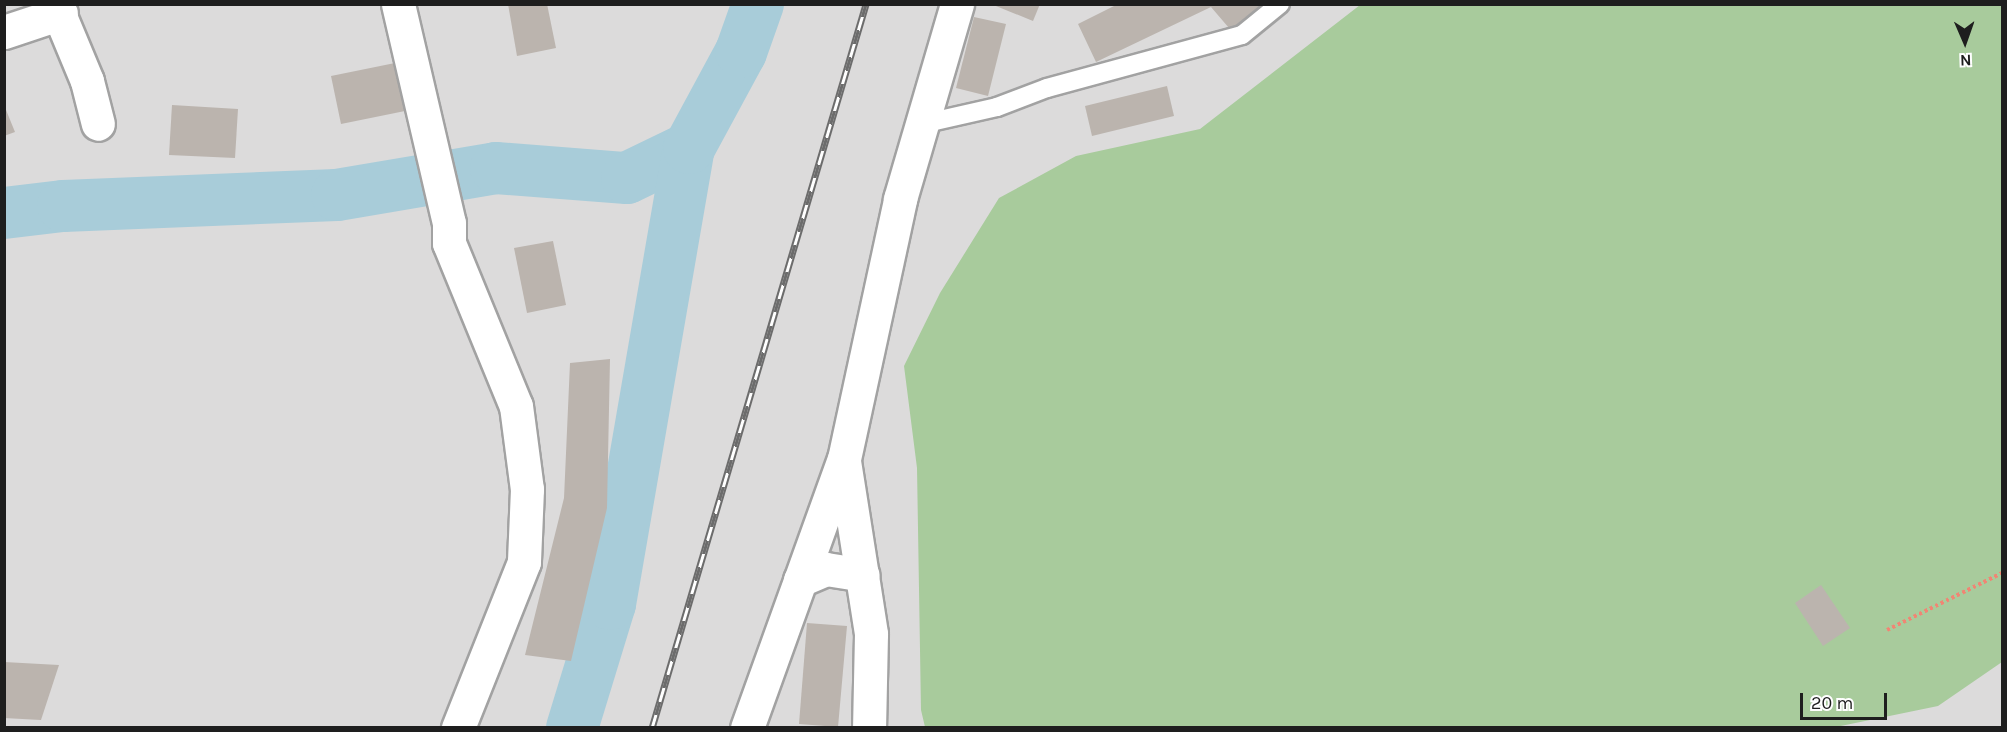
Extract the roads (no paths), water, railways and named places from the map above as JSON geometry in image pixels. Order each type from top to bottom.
[{"type":"street","points":[[398,4],[449,223],[449,243],[516,406],[527,489],[524,562],[459,728]]},
{"type":"street","points":[[747,728],[844,459],[900,199],[957,4]]},
{"type":"street","points":[[4,32],[58,9],[87,81],[98,124]]},
{"type":"street","points":[[844,459],[871,634],[869,728]]},
{"type":"street","points":[[800,580],[826,569],[863,575]]},
{"type":"lane","points":[[922,124],[998,106],[1047,88],[1242,35],[1280,4]]},
{"type":"waterway","points":[[572,728],[610,604],[689,148],[741,52],[758,4]]},
{"type":"waterway","points":[[4,213],[63,206],[337,195],[496,168],[627,178],[689,148]]},
{"type":"railway","points":[[652,728],[866,4]]}]
